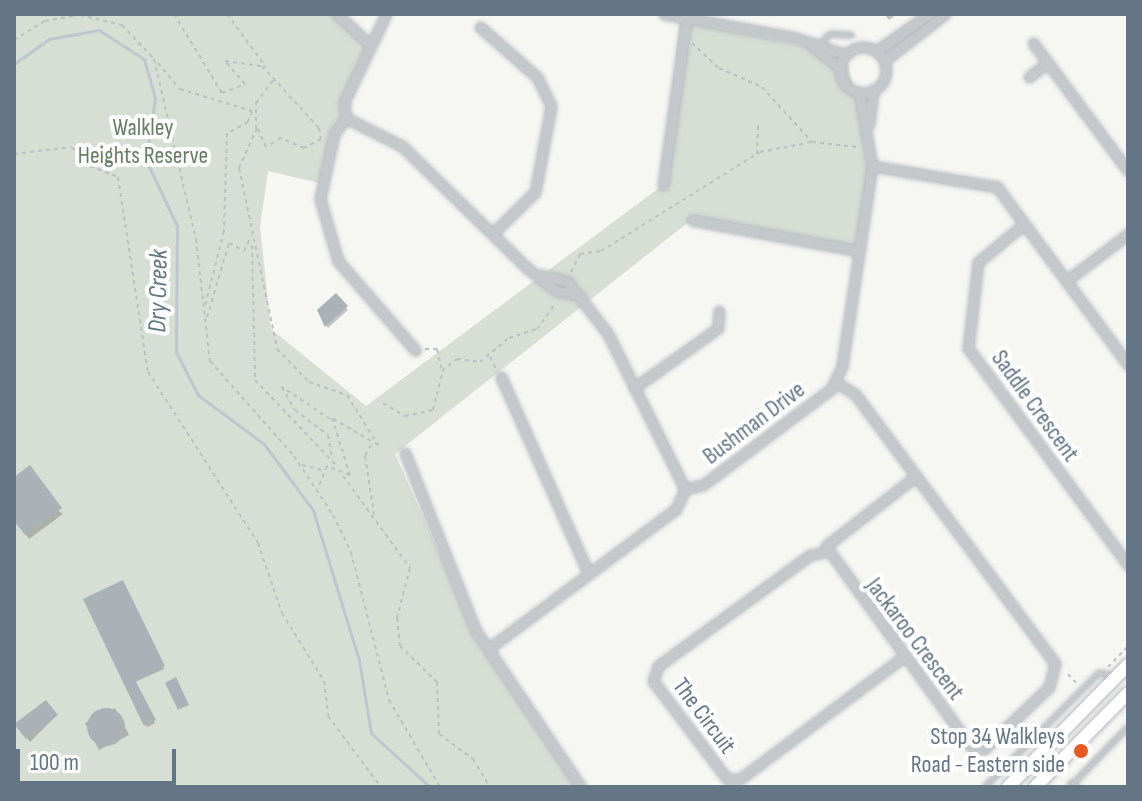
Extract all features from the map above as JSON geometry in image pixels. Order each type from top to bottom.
[{"type":"main road","points":[[1008,787],[1128,665]]},
{"type":"main road","points":[[1035,787],[1128,693]]},
{"type":"street","points":[[337,14],[367,42]]},
{"type":"street","points":[[386,14],[367,42],[344,102],[346,118],[334,134],[320,199],[325,230],[338,261],[415,350]]},
{"type":"street","points":[[664,14],[686,21],[803,40],[846,55],[876,51],[929,14]]},
{"type":"street","points":[[884,61],[945,14]]},
{"type":"street","points":[[663,185],[686,21]]},
{"type":"street","points":[[480,27],[537,77],[551,106],[535,192],[492,234]]},
{"type":"street","points":[[803,40],[840,68],[844,83],[859,92],[873,90],[884,80],[884,61],[876,51]]},
{"type":"street","points":[[1033,43],[1128,171]]},
{"type":"street","points":[[840,68],[846,55]]},
{"type":"street","points":[[1029,77],[1047,63]]},
{"type":"street","name":"Bushman Drive","points":[[869,124],[873,90]]},
{"type":"street","name":"Bushman Drive","points":[[488,649],[676,509],[685,489],[703,485],[835,382],[872,166],[869,124],[859,92]]},
{"type":"street","points":[[346,118],[402,146],[535,274],[561,293],[579,295]]},
{"type":"street","points":[[872,166],[997,187],[1128,365]]},
{"type":"street","points":[[692,220],[859,251]]},
{"type":"street","name":"Saddle Crescent","points":[[1024,224],[978,262],[968,348],[1128,565]]},
{"type":"street","points":[[1066,281],[1128,234]]},
{"type":"street","points":[[535,274],[567,281],[608,334],[685,489]]},
{"type":"street","points":[[634,388],[718,328],[719,311]]},
{"type":"street","points":[[501,377],[588,572]]},
{"type":"street","points":[[835,382],[855,394],[1055,663],[1049,687],[984,749]]},
{"type":"street","points":[[405,453],[488,649],[581,787]]},
{"type":"street","points":[[828,551],[836,534],[916,476]]},
{"type":"street","name":"Jackaroo Crescent","points":[[828,551],[972,748],[984,749]]},
{"type":"street","name":"The Circuit","points":[[828,551],[810,555],[658,666],[653,681],[727,779],[740,779],[903,657]]},
{"type":"lane","points":[[820,44],[830,34],[852,35]]},
{"type":"lane","points":[[985,787],[1081,689],[1104,671],[1117,677]]},
{"type":"lane","points":[[1072,786],[1128,727]]},
{"type":"path","points":[[174,14],[222,93],[245,84],[227,68],[228,59],[269,70]]},
{"type":"path","points":[[227,14],[269,70],[313,116],[321,139],[298,148],[281,138],[266,147],[261,129],[255,130]]},
{"type":"path","points":[[14,40],[45,21],[80,15],[122,25],[180,89],[252,111],[248,122],[227,133],[224,231],[205,307]]},
{"type":"path","points":[[683,41],[762,87],[812,142]]},
{"type":"path","points":[[154,59],[205,307],[210,361],[221,380],[298,462],[351,552],[394,710],[440,787]]},
{"type":"path","points":[[273,74],[256,103],[255,130],[239,168],[250,195],[255,380],[314,449],[332,457]]},
{"type":"path","points":[[757,154],[758,125]]},
{"type":"path","points":[[567,281],[580,254],[601,251],[757,154],[812,142],[872,144]]},
{"type":"path","points":[[14,154],[72,147],[90,166],[118,177],[148,372],[258,543],[282,613],[324,681],[328,716],[381,787]]},
{"type":"path","points":[[206,318],[216,305],[229,243],[244,251],[251,235]]},
{"type":"path","points":[[252,244],[282,359],[309,382],[347,395],[378,445],[282,387],[295,410],[328,435],[336,467],[410,568],[397,618],[402,652],[425,664],[437,682],[441,739],[473,759],[490,787]]},
{"type":"path","points":[[442,371],[457,359],[490,356],[509,338],[537,329],[561,293]]},
{"type":"path","points":[[383,403],[405,416],[433,410],[442,371],[437,349],[415,350]]},
{"type":"path","points":[[490,356],[501,377]]},
{"type":"path","points":[[331,419],[350,475],[343,475]]},
{"type":"path","points":[[369,440],[374,516]]},
{"type":"path","points":[[298,462],[323,470],[336,467]]},
{"type":"path","points":[[317,490],[323,470]]},
{"type":"path","points":[[1104,671],[1128,646]]},
{"type":"path","points":[[1068,674],[1081,689]]},
{"type":"path","points":[[984,749],[973,766],[985,787]]},
{"type":"green space","name":"Walkley Heights Reserve","points":[[14,14],[337,14],[367,42],[323,184],[268,171],[260,227],[271,329],[366,406],[663,185],[680,21],[846,55],[872,166],[859,251],[691,220],[395,454],[475,635],[579,787],[14,787]]},
{"type":"building","points":[[336,293],[348,306],[325,327],[317,310]]},
{"type":"building","points":[[30,465],[62,508],[25,535],[14,521],[14,477]]},
{"type":"building","points":[[123,580],[165,666],[135,680],[156,720],[144,726],[83,599]]},
{"type":"building","points":[[176,677],[189,705],[178,710],[165,683]]},
{"type":"building","points":[[46,700],[58,715],[26,739],[14,724]]},
{"type":"building","points":[[106,708],[119,714],[125,727],[119,740],[106,746],[93,740],[87,727],[93,714]]},
{"type":"waterway","name":"Dry Creek","points":[[14,64],[49,39],[99,30],[144,59],[155,98],[146,160],[177,226],[176,352],[198,395],[264,444],[313,510],[359,660],[371,733],[430,787]]},
{"type":"place","name":"Stop 34 Walkleys Road - Eastern side","points":[[1081,751]]}]
